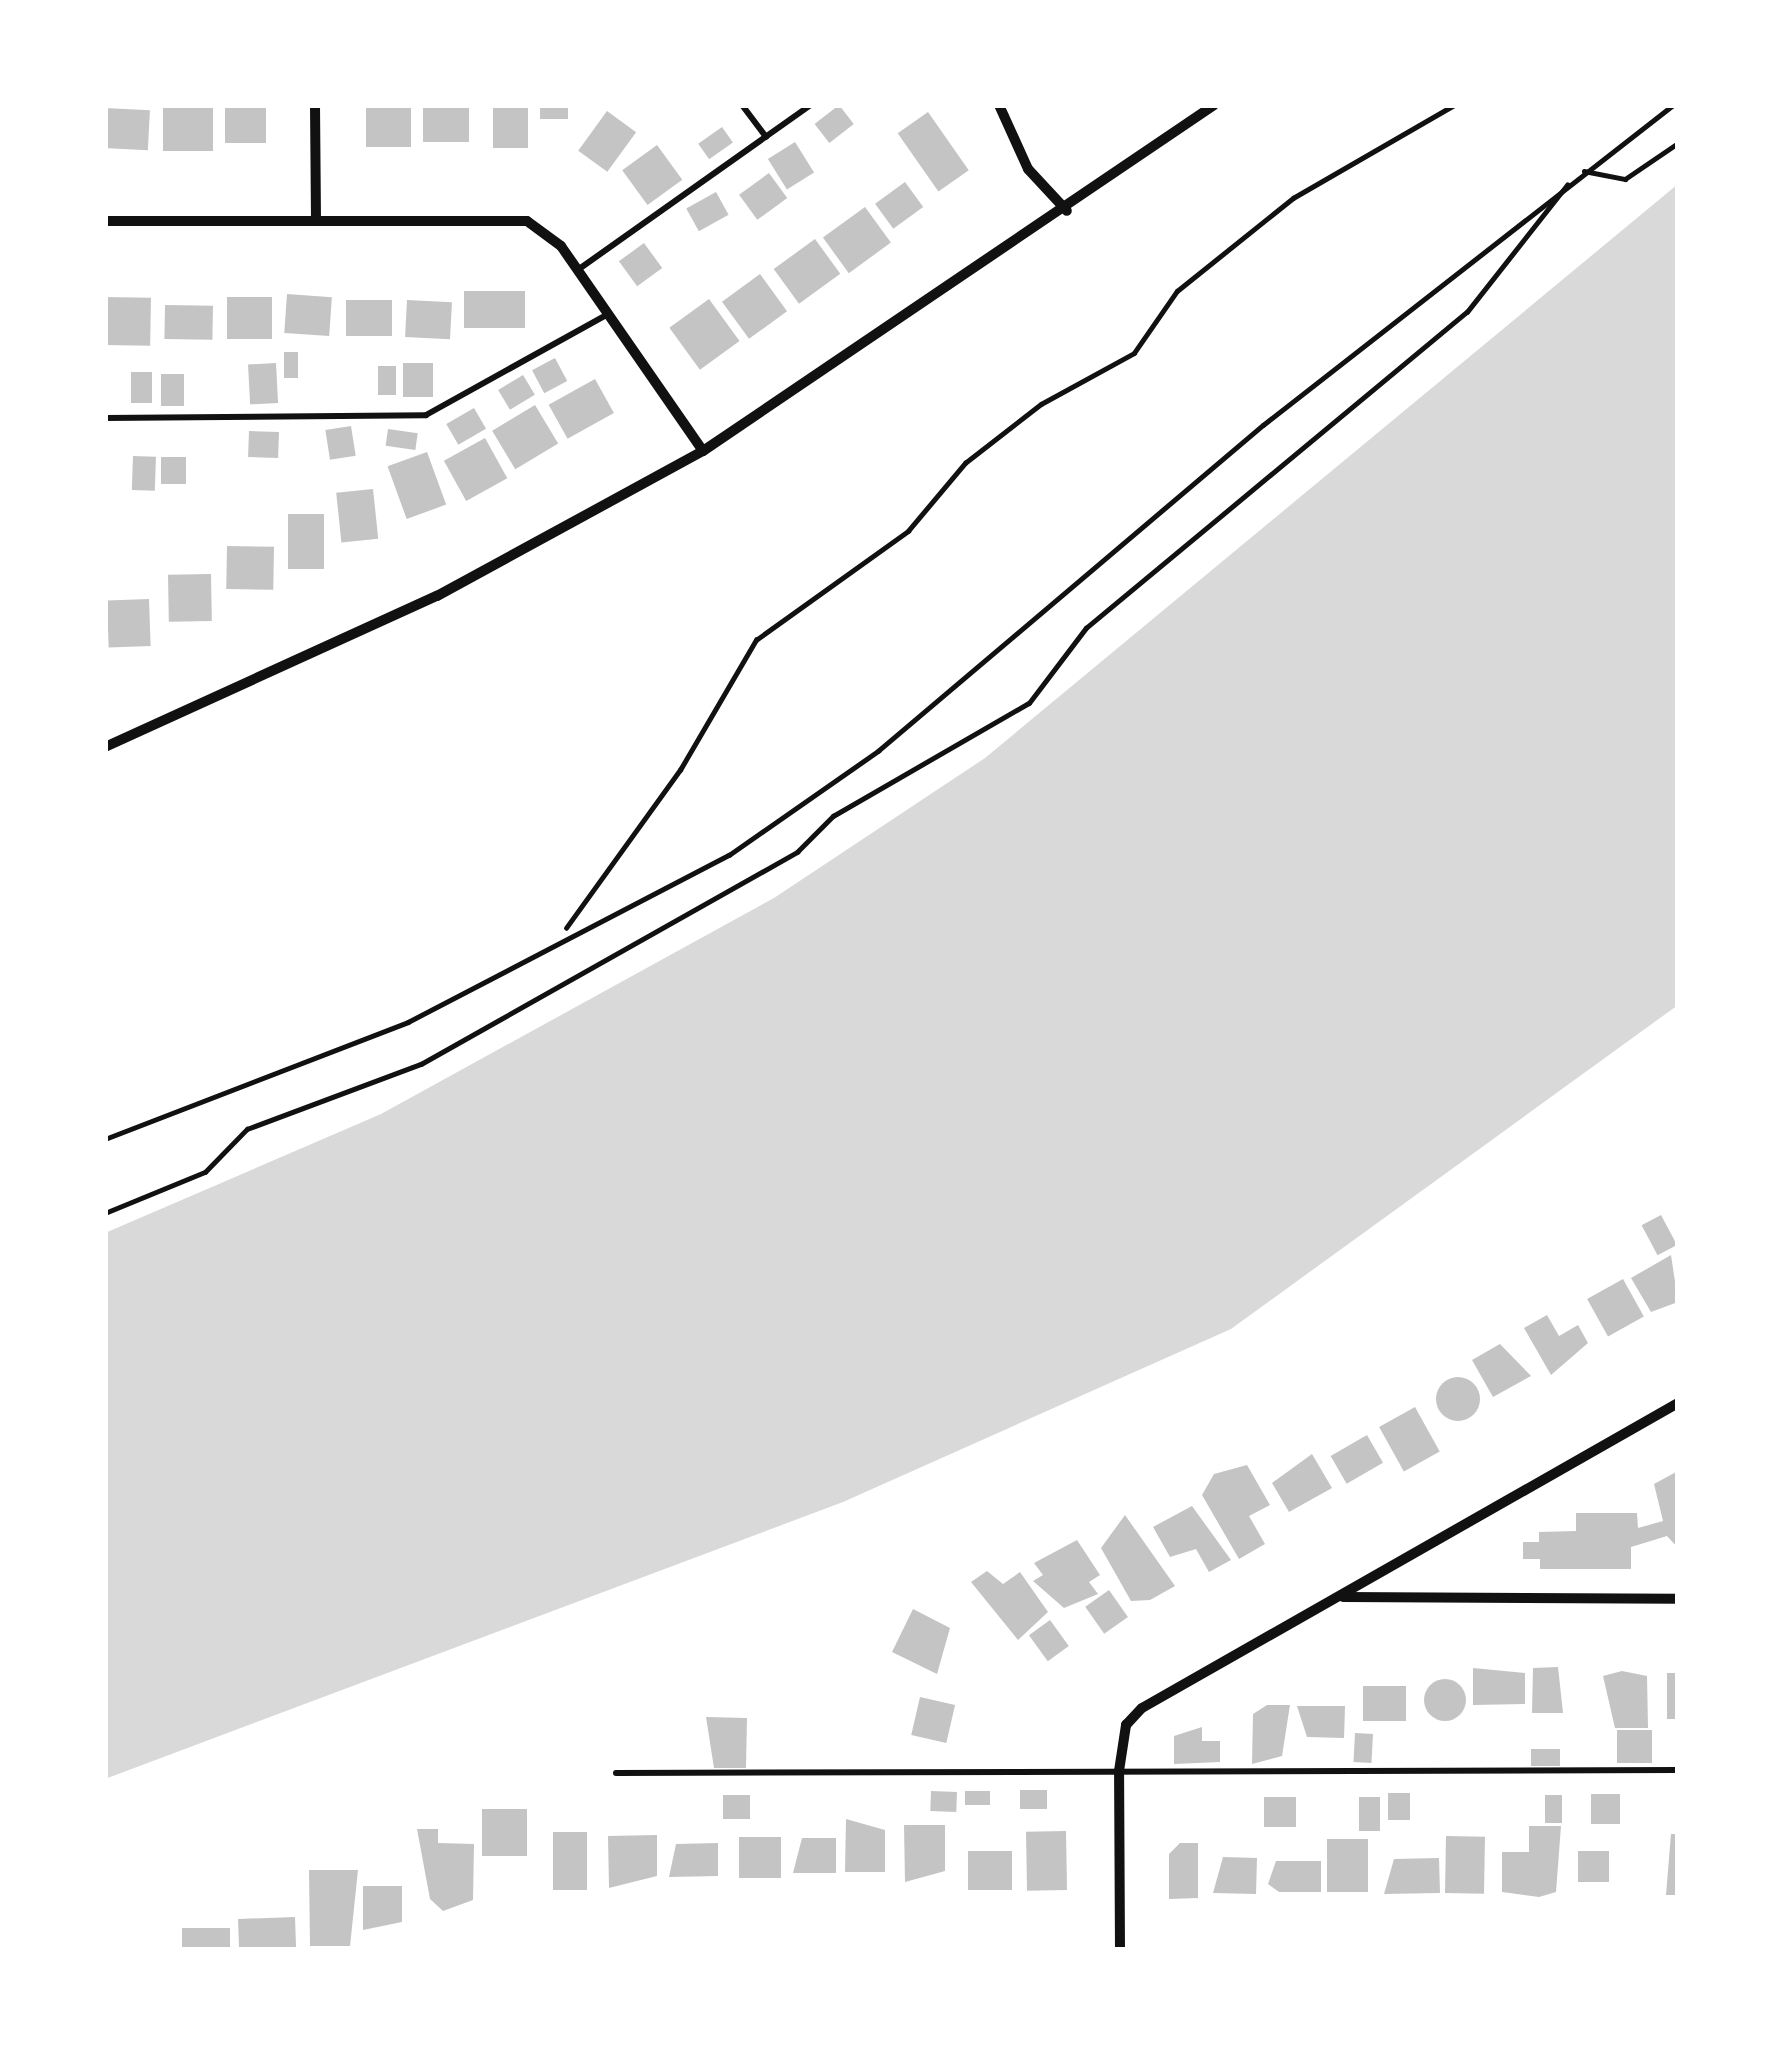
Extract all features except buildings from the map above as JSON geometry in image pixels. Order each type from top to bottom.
[{"type":"street","points":[[315,105],[316,218]]},
{"type":"street","points":[[999,105],[1028,170],[1066,211]]},
{"type":"street","points":[[105,747],[437,596],[703,451],[1066,211],[1214,105]]},
{"type":"street","points":[[105,221],[527,221],[577,270],[703,451]]},
{"type":"street","points":[[1120,1950],[1119,1771],[1126,1725],[1142,1708],[1678,1403]]},
{"type":"street","points":[[1340,1597],[1678,1599]]},
{"type":"lane","points":[[742,105],[766,137]]},
{"type":"lane","points":[[577,270],[811,105]]},
{"type":"lane","points":[[105,418],[427,415],[608,314]]},
{"type":"lane","points":[[616,1773],[1678,1770]]},
{"type":"path","points":[[565,932],[756,640],[908,531],[965,463],[1041,404],[1134,353],[1178,290],[1293,198],[1454,105]]},
{"type":"path","points":[[105,1139],[408,1022],[565,932],[729,855],[878,751],[1572,179],[1673,105]]},
{"type":"path","points":[[1584,172],[1625,179],[1678,142]]},
{"type":"path","points":[[105,1213],[206,1172],[248,1129],[421,1064],[797,852],[833,816],[1029,703],[1086,628],[1467,312],[1572,179]]},
{"type":"shaded area","points":[[1678,184],[1678,1005],[1231,1329],[843,1502],[105,1779],[105,1233],[381,1114],[774,898],[985,758]]}]
